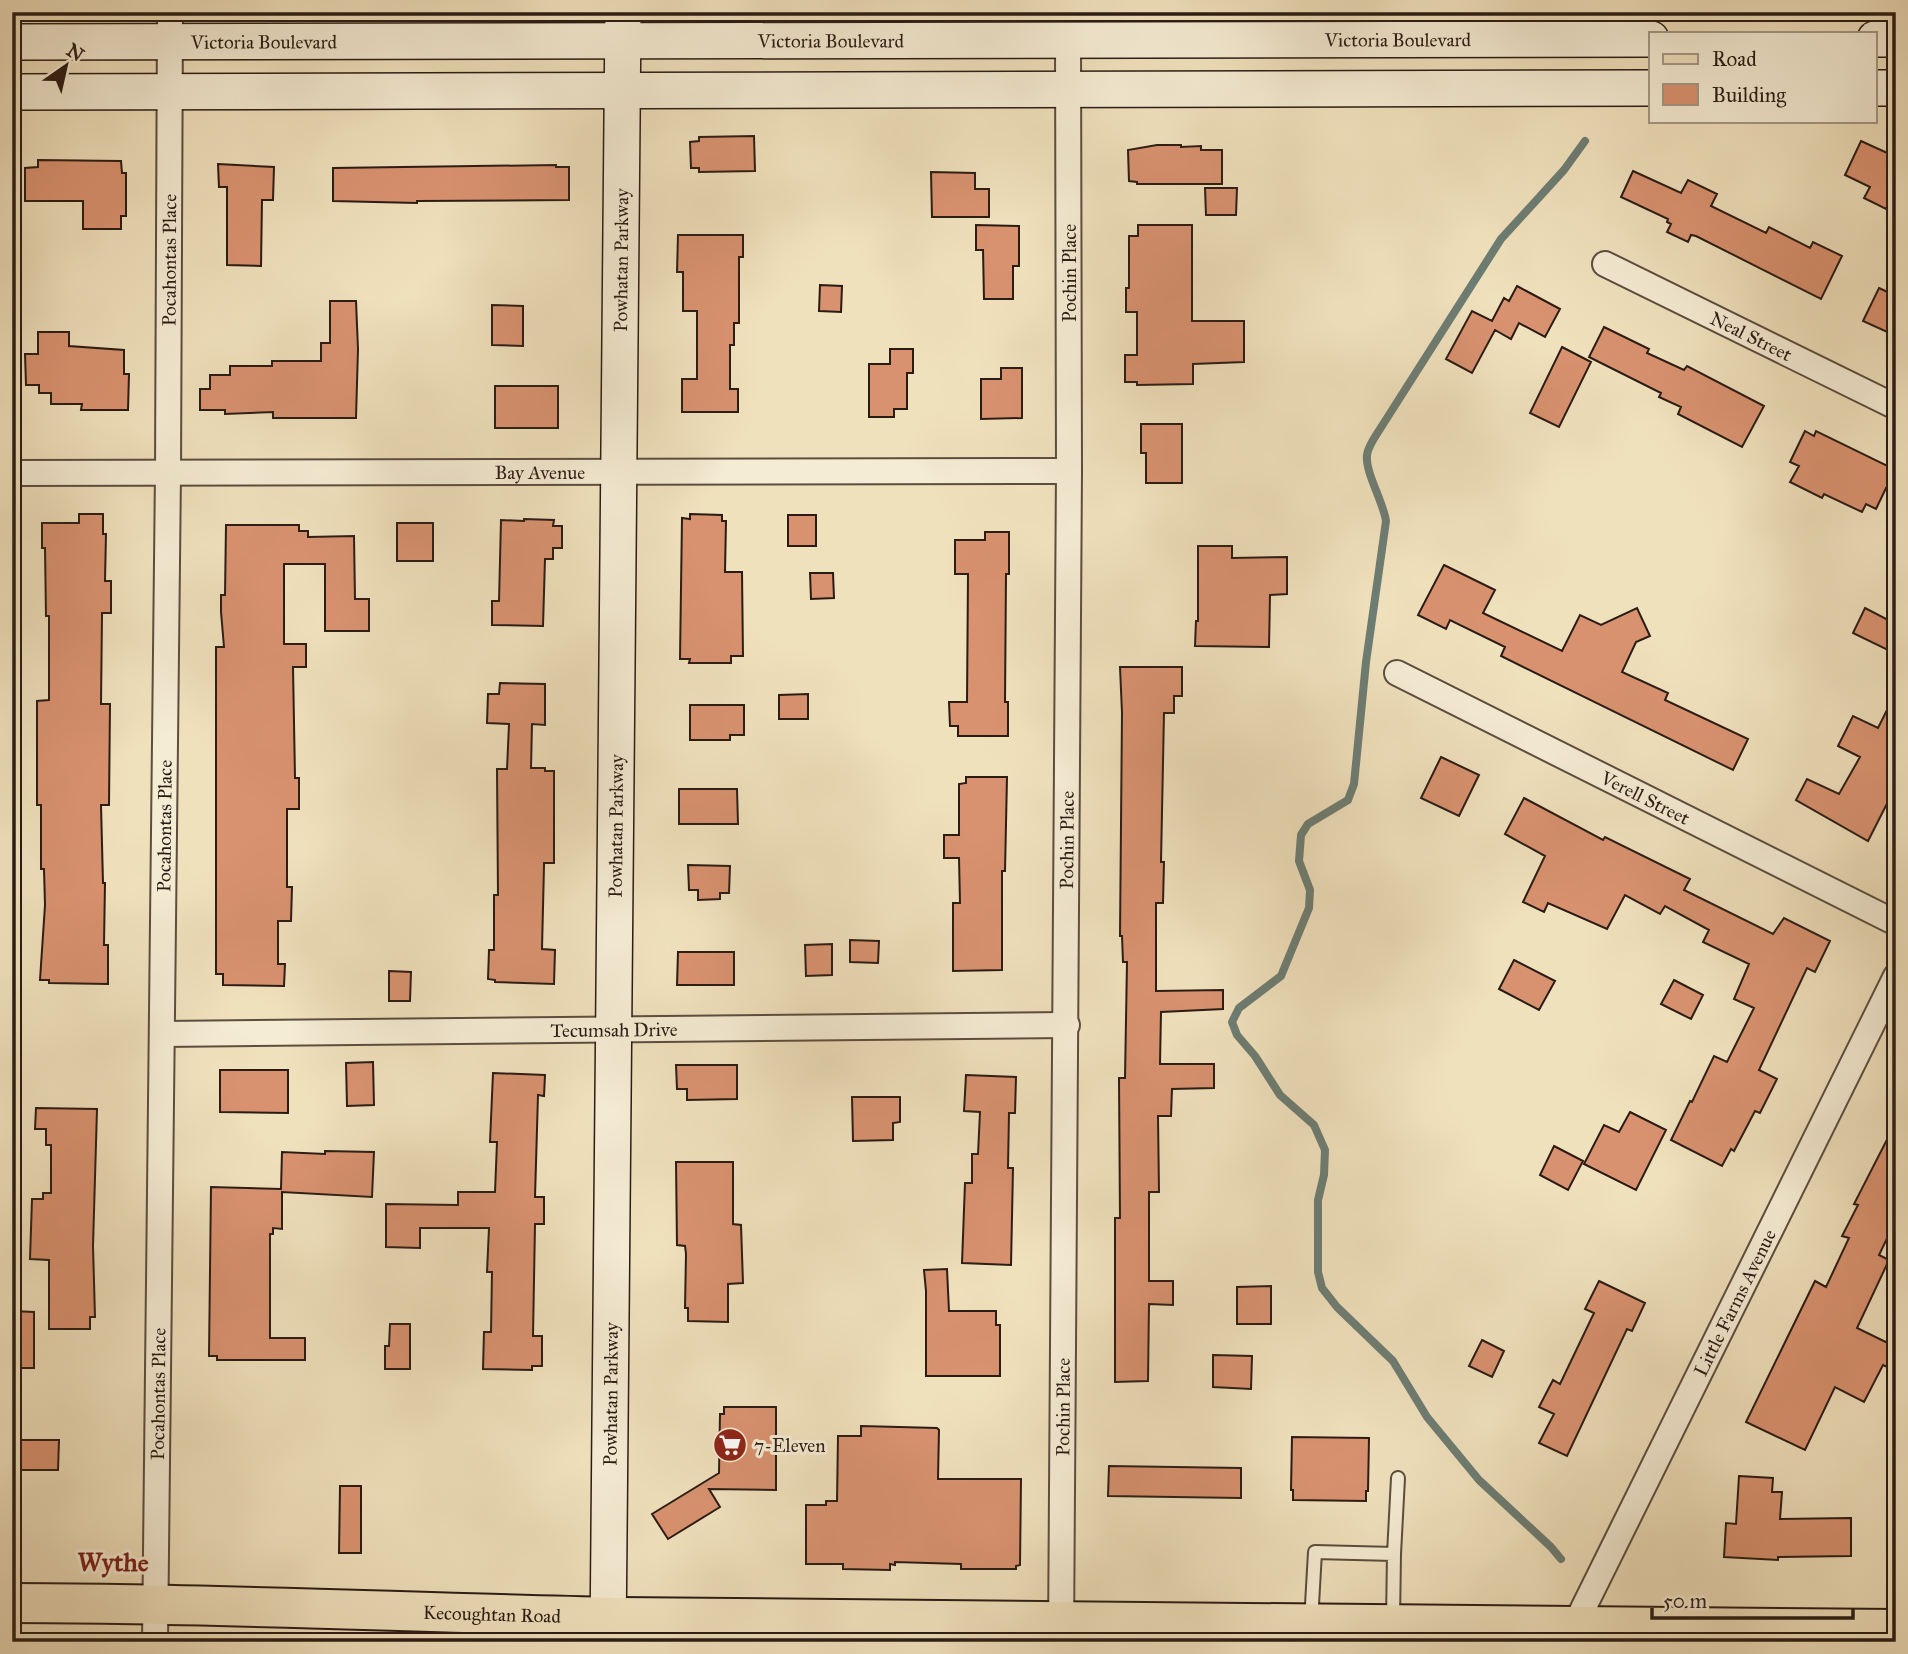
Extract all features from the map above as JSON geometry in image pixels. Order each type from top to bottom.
[{"type":"main road","name":"Victoria Boulevard","points":[[12,42],[170,27],[623,26],[1068,39],[1649,39]]},
{"type":"main road","name":"Powhatan Parkway","points":[[608,1629],[623,26]]},
{"type":"main road","points":[[1876,39],[1896,39]]},
{"type":"main road","points":[[12,92],[1649,88]]},
{"type":"main road","points":[[1876,88],[1896,88]]},
{"type":"main road","name":"Kecoughtan Road","points":[[12,1603],[156,1603],[608,1629],[1061,1633],[1311,1626],[1392,1627],[1458,1634],[1574,1627],[1896,1629]]},
{"type":"street","name":"Pocahontas Place","points":[[155,1642],[168,472],[170,27]]},
{"type":"street","name":"Pochin Place","points":[[1061,1633],[1067,1025],[1068,39]]},
{"type":"street","name":"Neal Street","points":[[1605,264],[1896,407]]},
{"type":"street","name":"Bay Avenue","points":[[12,473],[1069,471]]},
{"type":"street","name":"Verell Street","points":[[1396,673],[1896,923]]},
{"type":"street","name":"Little Farms Avenue","points":[[1574,1627],[1896,976]]},
{"type":"street","name":"Tecumsah Drive","points":[[162,1034],[1067,1025]]},
{"type":"lane","points":[[1392,1627],[1398,1478]]},
{"type":"lane","points":[[1311,1626],[1315,1552],[1394,1554]]},
{"type":"building","points":[[754,136],[755,171],[699,172],[699,168],[691,168],[690,142],[699,141],[699,137]]},
{"type":"building","points":[[1861,141],[1896,157],[1896,188],[1886,209],[1864,198],[1870,187],[1845,175]]},
{"type":"building","points":[[1157,145],[1201,146],[1201,150],[1222,150],[1222,184],[1137,184],[1129,181],[1128,150]]},
{"type":"building","points":[[38,160],[121,161],[122,173],[126,173],[126,216],[121,216],[121,229],[83,229],[83,201],[25,201],[25,168],[38,167]]},
{"type":"building","points":[[218,164],[274,167],[273,200],[262,200],[261,266],[227,265],[227,187],[219,187]]},
{"type":"building","points":[[569,167],[569,200],[417,203],[333,201],[333,168]]},
{"type":"building","points":[[1633,171],[1681,193],[1688,180],[1717,194],[1711,206],[1766,233],[1769,227],[1810,248],[1813,242],[1842,256],[1821,299],[1696,236],[1691,235],[1688,242],[1667,232],[1671,224],[1667,222],[1668,219],[1621,197]]},
{"type":"building","points":[[931,172],[975,173],[975,189],[989,189],[989,217],[932,217]]},
{"type":"building","points":[[1205,188],[1237,188],[1236,215],[1206,215]]},
{"type":"building","points":[[976,225],[1019,226],[1019,266],[1013,266],[1013,299],[984,299],[983,250],[976,250]]},
{"type":"building","points":[[1138,225],[1192,225],[1192,321],[1244,321],[1244,362],[1193,364],[1193,384],[1137,385],[1137,382],[1125,382],[1125,355],[1137,355],[1137,312],[1126,312],[1126,288],[1129,288],[1129,236],[1138,236]]},
{"type":"building","points":[[678,235],[743,235],[743,257],[739,257],[739,323],[734,323],[734,345],[730,345],[730,389],[738,389],[738,412],[682,412],[682,379],[697,379],[697,311],[683,311],[683,272],[677,272]]},
{"type":"building","points":[[820,285],[842,286],[841,312],[819,311]]},
{"type":"building","points":[[1517,286],[1560,309],[1545,337],[1519,323],[1511,339],[1495,330],[1472,373],[1446,359],[1472,311],[1492,321],[1504,298],[1509,301]]},
{"type":"building","points":[[1879,288],[1896,296],[1896,336],[1863,321]]},
{"type":"building","points":[[330,301],[356,301],[356,418],[273,418],[273,412],[225,414],[225,410],[200,410],[200,389],[210,389],[210,375],[230,375],[230,366],[272,366],[272,361],[321,361],[321,343],[330,343]]},
{"type":"building","points":[[492,305],[523,306],[523,346],[492,345]]},
{"type":"building","points":[[1604,327],[1649,349],[1647,353],[1684,370],[1687,366],[1764,406],[1742,447],[1678,414],[1681,407],[1659,397],[1661,393],[1589,357]]},
{"type":"building","points":[[38,332],[69,332],[69,346],[124,350],[124,374],[129,374],[128,410],[81,410],[82,404],[51,404],[51,393],[39,393],[39,385],[26,385],[25,354],[38,354]]},
{"type":"building","points":[[1562,347],[1591,362],[1559,427],[1530,413]]},
{"type":"building","points":[[890,349],[913,349],[913,373],[907,373],[907,409],[894,409],[894,417],[869,417],[869,364],[890,364]]},
{"type":"building","points":[[1001,368],[1022,368],[1022,418],[981,419],[981,379],[1001,379]]},
{"type":"building","points":[[495,386],[558,386],[558,428],[495,428]]},
{"type":"building","points":[[1141,424],[1182,424],[1182,483],[1146,483],[1146,453],[1141,453]]},
{"type":"building","points":[[1805,431],[1814,436],[1816,431],[1896,470],[1896,492],[1886,488],[1876,509],[1866,504],[1862,512],[1824,494],[1822,498],[1790,482],[1799,466],[1790,462]]},
{"type":"building","points":[[79,514],[103,514],[103,534],[106,534],[105,581],[111,581],[111,613],[102,613],[101,704],[110,704],[109,805],[101,805],[105,883],[104,945],[108,945],[108,984],[49,983],[49,980],[40,980],[45,905],[44,869],[41,869],[41,805],[37,805],[37,701],[49,700],[49,616],[46,616],[42,523],[79,523]]},
{"type":"building","points":[[690,514],[722,515],[722,521],[726,521],[725,572],[742,572],[743,656],[731,656],[731,663],[689,663],[690,659],[680,659],[682,518],[690,519]]},
{"type":"building","points":[[788,515],[816,515],[816,546],[788,546]]},
{"type":"building","points":[[501,520],[554,520],[553,526],[562,526],[562,548],[553,548],[553,559],[545,559],[543,626],[492,625],[492,601],[499,601]]},
{"type":"building","points":[[397,523],[433,523],[433,561],[397,561]]},
{"type":"building","points":[[226,525],[299,525],[299,531],[308,531],[308,537],[354,536],[355,599],[369,599],[369,631],[325,631],[325,564],[284,564],[284,644],[306,644],[306,667],[293,667],[295,778],[299,778],[299,809],[287,809],[287,887],[292,887],[291,921],[278,921],[278,964],[285,964],[284,986],[223,985],[223,974],[216,974],[216,647],[224,647],[221,595],[225,595]]},
{"type":"building","points":[[985,532],[1009,532],[1005,702],[1008,702],[1008,736],[958,736],[958,726],[950,726],[949,702],[967,702],[968,574],[955,574],[955,540],[985,540]]},
{"type":"building","points":[[1198,546],[1232,546],[1232,558],[1287,557],[1287,594],[1270,595],[1269,647],[1195,646],[1198,621]]},
{"type":"building","points":[[1444,565],[1495,590],[1483,613],[1562,651],[1580,615],[1601,625],[1637,608],[1650,636],[1636,642],[1622,672],[1668,693],[1665,700],[1748,739],[1733,770],[1501,656],[1505,647],[1450,620],[1446,629],[1418,615]]},
{"type":"building","points":[[810,573],[833,573],[834,598],[811,599]]},
{"type":"building","points":[[1865,608],[1896,624],[1896,654],[1853,633]]},
{"type":"building","points":[[1120,667],[1182,667],[1182,696],[1174,696],[1174,713],[1164,713],[1161,862],[1164,862],[1163,903],[1156,903],[1156,991],[1223,990],[1223,1009],[1161,1012],[1160,1064],[1214,1064],[1214,1088],[1172,1089],[1171,1116],[1158,1116],[1159,1192],[1149,1192],[1149,1281],[1173,1281],[1173,1305],[1149,1304],[1148,1381],[1115,1382],[1115,1218],[1120,1218],[1119,1078],[1125,1078],[1127,962],[1123,962],[1120,936]]},
{"type":"building","points":[[500,683],[545,684],[545,725],[532,724],[531,768],[554,771],[554,863],[544,863],[542,949],[555,950],[554,984],[495,982],[488,979],[489,950],[494,950],[494,895],[498,895],[497,769],[507,769],[509,724],[487,723],[488,694],[499,694]]},
{"type":"building","points":[[1896,692],[1896,786],[1868,841],[1796,800],[1807,779],[1839,794],[1860,757],[1838,746],[1853,716],[1878,728]]},
{"type":"building","points":[[808,694],[808,719],[779,719],[779,695]]},
{"type":"building","points":[[690,705],[744,705],[744,735],[730,735],[730,740],[690,740]]},
{"type":"building","points":[[1441,757],[1479,775],[1459,816],[1421,798]]},
{"type":"building","points":[[966,777],[1007,777],[1005,871],[1002,871],[1002,970],[953,971],[953,903],[960,903],[959,858],[944,858],[944,835],[959,835],[959,784],[966,783]]},
{"type":"building","points":[[679,789],[737,789],[738,824],[679,824]]},
{"type":"building","points":[[1524,798],[1603,840],[1605,837],[1690,879],[1684,890],[1773,934],[1784,918],[1830,941],[1815,972],[1807,968],[1759,1070],[1777,1079],[1760,1113],[1755,1111],[1734,1151],[1731,1149],[1722,1166],[1671,1140],[1714,1056],[1727,1062],[1754,1008],[1734,999],[1749,964],[1703,942],[1709,930],[1665,906],[1660,914],[1625,895],[1607,929],[1548,903],[1544,912],[1523,902],[1545,856],[1505,834]]},
{"type":"building","points":[[688,865],[730,866],[729,893],[720,893],[720,899],[698,900],[698,890],[689,890]]},
{"type":"building","points":[[850,940],[879,941],[878,963],[850,962]]},
{"type":"building","points":[[832,944],[832,975],[806,976],[805,945]]},
{"type":"building","points":[[678,952],[734,952],[734,985],[677,985]]},
{"type":"building","points":[[1514,960],[1555,981],[1539,1010],[1499,989]]},
{"type":"building","points":[[389,971],[411,972],[410,1001],[389,1001]]},
{"type":"building","points":[[1674,980],[1703,995],[1691,1019],[1661,1004]]},
{"type":"building","points":[[373,1062],[374,1105],[347,1106],[346,1063]]},
{"type":"building","points":[[676,1065],[737,1065],[737,1099],[687,1100],[687,1089],[677,1089]]},
{"type":"building","points":[[220,1070],[288,1070],[288,1113],[220,1112]]},
{"type":"building","points":[[493,1073],[545,1075],[544,1096],[538,1095],[535,1197],[544,1197],[544,1224],[535,1224],[533,1336],[542,1336],[542,1366],[532,1366],[532,1370],[483,1369],[484,1332],[491,1332],[492,1272],[487,1272],[489,1228],[420,1228],[420,1248],[386,1247],[386,1204],[458,1205],[458,1192],[495,1192],[497,1142],[490,1142]]},
{"type":"building","points":[[966,1075],[1016,1077],[1015,1113],[1009,1113],[1008,1168],[1013,1168],[1011,1265],[962,1263],[965,1183],[972,1183],[972,1154],[978,1154],[980,1112],[964,1111]]},
{"type":"building","points":[[852,1097],[900,1097],[900,1122],[893,1123],[893,1140],[853,1141]]},
{"type":"building","points":[[36,1108],[97,1109],[93,1246],[95,1317],[90,1317],[90,1329],[49,1329],[49,1260],[30,1259],[32,1199],[43,1199],[43,1193],[51,1193],[51,1145],[46,1145],[46,1129],[35,1129]]},
{"type":"building","points":[[1630,1112],[1666,1130],[1636,1190],[1584,1164],[1604,1125],[1619,1132]]},
{"type":"building","points":[[1896,1122],[1896,1220],[1879,1255],[1889,1260],[1857,1328],[1896,1347],[1896,1371],[1883,1365],[1864,1402],[1835,1387],[1805,1450],[1746,1422],[1815,1281],[1826,1287],[1849,1238],[1842,1236],[1858,1205],[1854,1204]]},
{"type":"building","points":[[1554,1146],[1583,1161],[1568,1190],[1540,1175]]},
{"type":"building","points":[[325,1151],[374,1152],[372,1197],[282,1192],[282,1229],[273,1228],[273,1234],[270,1234],[270,1338],[305,1338],[305,1360],[217,1360],[217,1356],[209,1356],[211,1187],[281,1189],[282,1152],[325,1154]]},
{"type":"building","points":[[676,1162],[733,1162],[733,1224],[741,1225],[743,1283],[728,1284],[728,1322],[688,1321],[688,1308],[685,1308],[685,1246],[677,1245]]},
{"type":"building","points":[[947,1269],[949,1311],[996,1311],[996,1325],[1000,1325],[1000,1376],[926,1376],[924,1270]]},
{"type":"building","points":[[1599,1281],[1645,1303],[1632,1331],[1627,1329],[1567,1456],[1539,1443],[1554,1414],[1539,1407],[1553,1380],[1560,1384],[1594,1313],[1585,1309]]},
{"type":"building","points":[[1271,1286],[1271,1324],[1237,1324],[1237,1287]]},
{"type":"building","points":[[12,1311],[34,1312],[34,1368],[12,1368]]},
{"type":"building","points":[[390,1324],[410,1324],[410,1369],[385,1369],[385,1346],[389,1346]]},
{"type":"building","points":[[1482,1340],[1504,1351],[1492,1377],[1469,1366]]},
{"type":"building","points":[[1213,1355],[1252,1356],[1251,1389],[1213,1387]]},
{"type":"building","points":[[724,1407],[776,1407],[776,1490],[709,1489],[720,1507],[668,1539],[652,1514],[719,1473],[720,1414],[724,1414]]},
{"type":"building","points":[[861,1426],[937,1428],[938,1479],[1021,1479],[1020,1565],[1016,1566],[1016,1569],[961,1569],[961,1564],[895,1562],[895,1565],[890,1564],[890,1570],[843,1569],[843,1564],[806,1564],[806,1505],[826,1505],[826,1501],[837,1501],[838,1436],[861,1436]]},
{"type":"building","points":[[1292,1437],[1369,1438],[1366,1501],[1293,1500]]},
{"type":"building","points":[[12,1440],[59,1440],[58,1470],[12,1470]]},
{"type":"building","points":[[1109,1466],[1241,1468],[1241,1498],[1108,1496]]},
{"type":"building","points":[[1739,1476],[1773,1478],[1772,1492],[1782,1492],[1780,1519],[1851,1518],[1851,1556],[1778,1557],[1778,1560],[1724,1557],[1726,1523],[1736,1524]]},
{"type":"building","points":[[340,1486],[361,1486],[361,1553],[339,1553]]},
{"type":"waterway","points":[[1561,1559],[1479,1480],[1427,1417],[1393,1361],[1337,1307],[1322,1288],[1318,1272],[1318,1200],[1324,1175],[1325,1150],[1314,1125],[1280,1095],[1255,1056],[1237,1035],[1232,1022],[1239,1008],[1281,976],[1309,908],[1310,890],[1299,861],[1301,835],[1308,824],[1348,800],[1354,784],[1366,662],[1386,521],[1367,462],[1369,448],[1501,239],[1564,170],[1585,141]]},
{"type":"place","name":"7-Eleven","points":[[730,1445]]},
{"type":"district","name":"Wythe","points":[[113,1562]]}]
